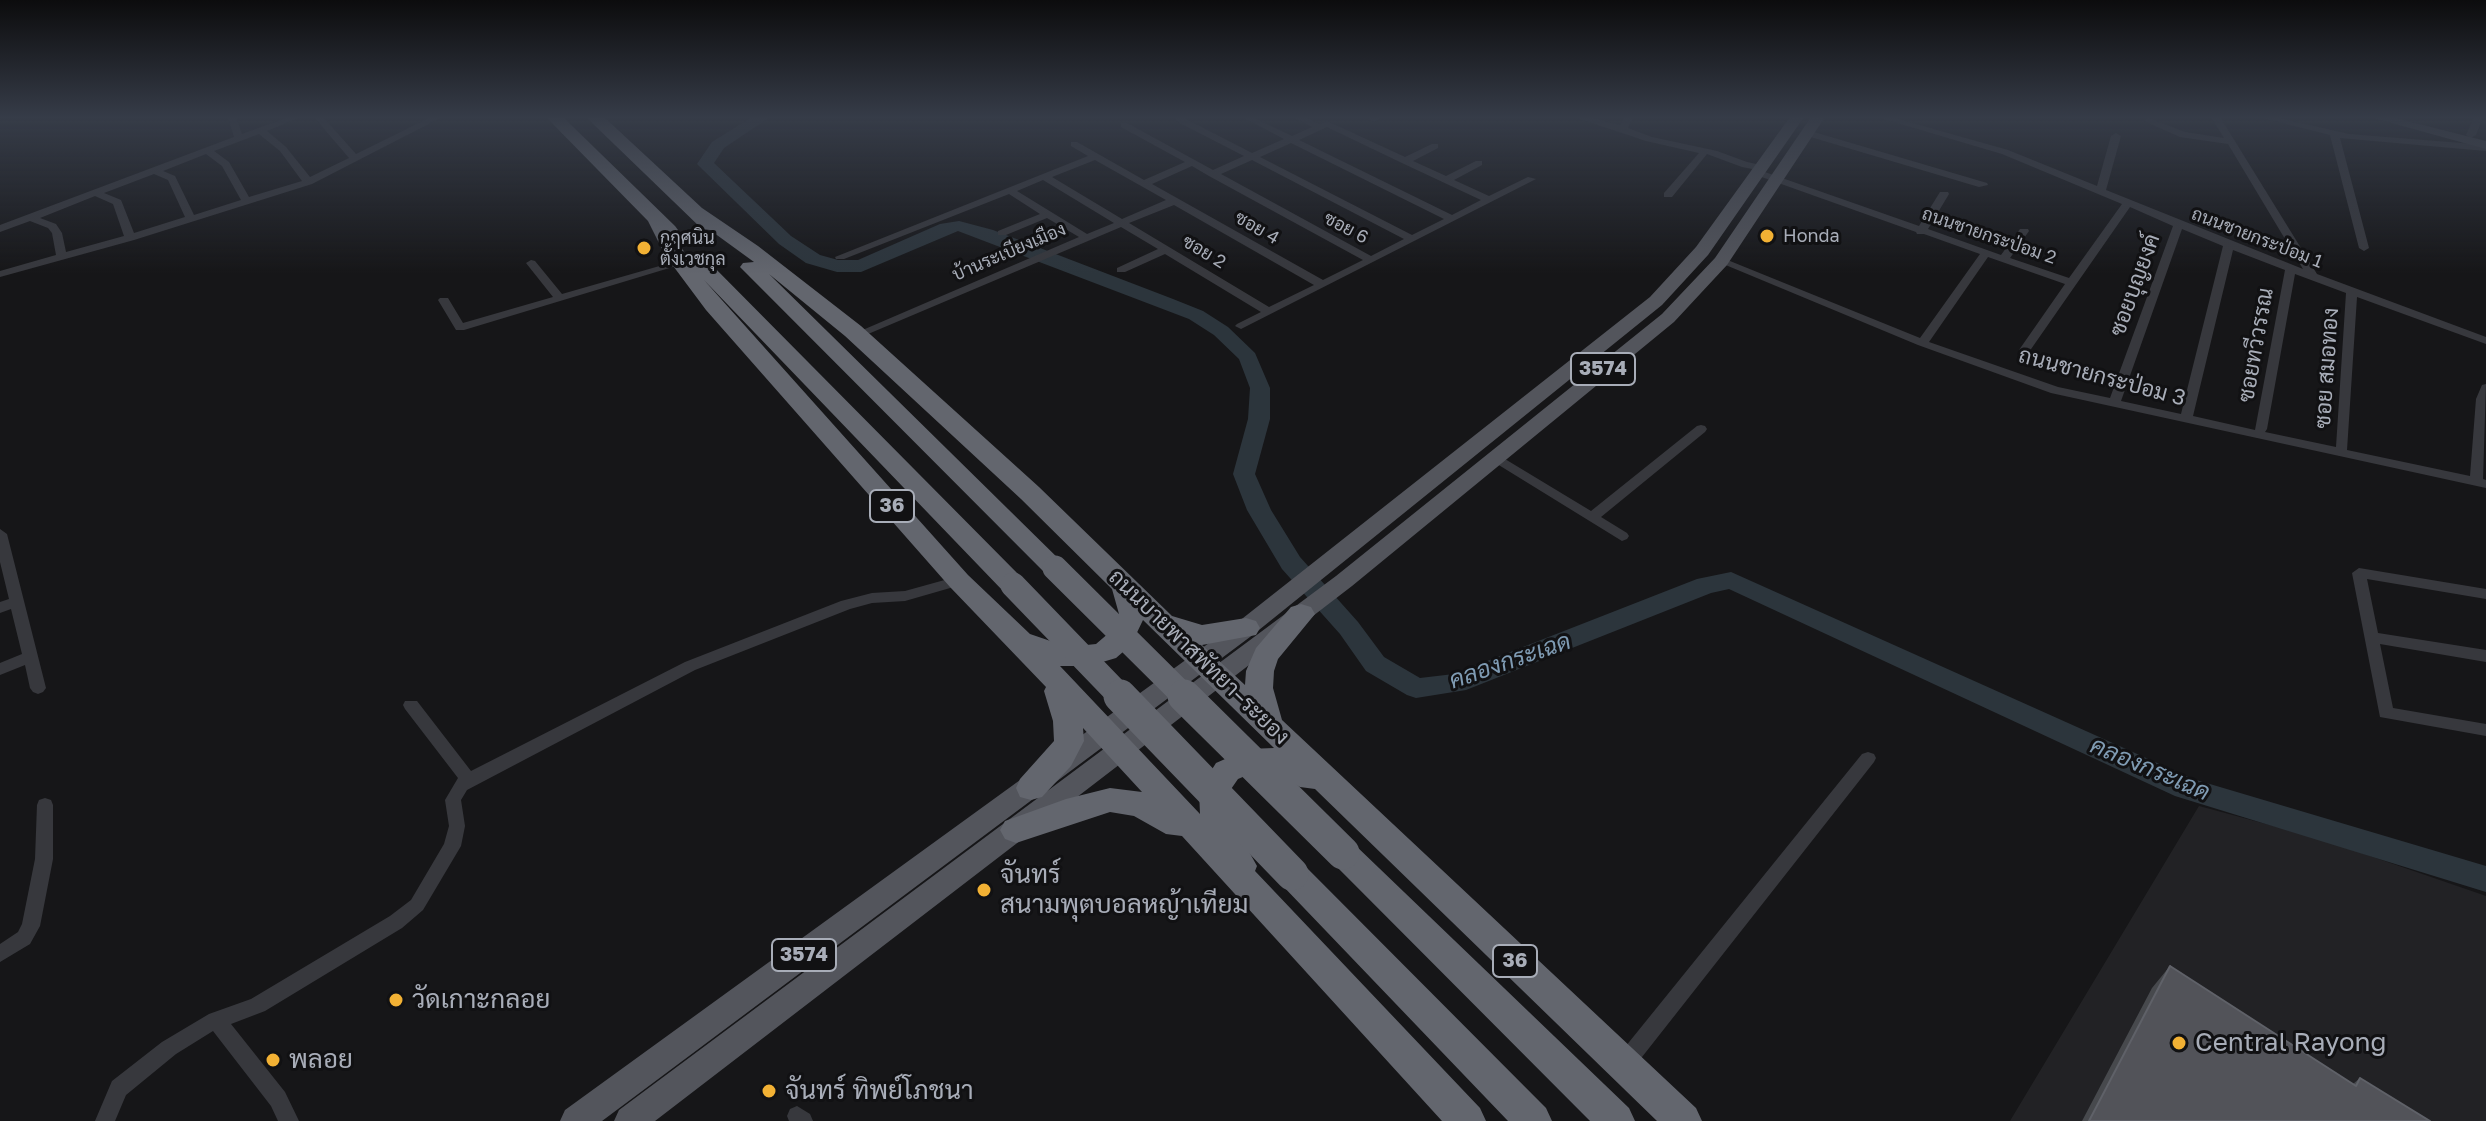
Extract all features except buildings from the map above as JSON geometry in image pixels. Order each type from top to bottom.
[{"type":"highway","name":"36","points":[[607,169],[1533,1121]]},
{"type":"highway","name":"ถนนบายพาสพัทยา–ระยอง","points":[[651,169],[1616,1121]]},
{"type":"highway","name":"ถนนบายพาสพัทยา–ระยอง","points":[[698,213],[751,250],[853,332],[1030,493],[1683,1121]]},
{"type":"highway","name":"36","points":[[656,218],[681,263],[713,306],[959,581],[1018,639],[1467,1121]]},
{"type":"highway","points":[[1018,639],[1051,654],[1068,657],[1106,651],[1121,638],[1133,614],[1124,585]]},
{"type":"highway","points":[[1268,723],[1259,688],[1260,671],[1266,655],[1300,606]]},
{"type":"highway","points":[[1163,621],[1202,635],[1246,628]]},
{"type":"highway","points":[[1031,788],[1060,758],[1069,741],[1068,721],[1054,680]]},
{"type":"highway","points":[[1255,894],[1223,835],[1213,805],[1214,790],[1227,771],[1248,761],[1278,760],[1348,802]]},
{"type":"highway","points":[[1016,830],[1095,802],[1124,800],[1155,811],[1212,850]]},
{"type":"main road","name":"3574","points":[[630,1121],[1016,830],[1112,742],[1300,606],[1344,581],[1668,318],[1721,261],[1784,169]]},
{"type":"main road","name":"3574","points":[[1210,669],[1246,628],[1300,606],[1327,564],[1656,301],[1702,251],[1760,171]]},
{"type":"main road","name":"3574","points":[[576,1121],[1031,788],[1112,742]]},
{"type":"street","points":[[229,169],[247,202]]},
{"type":"street","points":[[298,169],[308,182]]},
{"type":"street","points":[[0,274],[247,202],[308,182],[331,169]]},
{"type":"street","points":[[840,257],[1064,169]]},
{"type":"street","name":"ซอย 4","points":[[1120,169],[1323,285]]},
{"type":"street","points":[[1149,185],[1186,169]]},
{"type":"street","name":"ซอย 6","points":[[1204,169],[1371,260]]},
{"type":"street","points":[[1217,177],[1234,169]]},
{"type":"street","points":[[1277,169],[1411,239]]},
{"type":"street","points":[[1351,169],[1451,219]]},
{"type":"street","points":[[1423,169],[1489,200]]},
{"type":"street","points":[[1446,180],[1467,169]]},
{"type":"street","points":[[1668,195],[1690,169]]},
{"type":"street","name":"ถนนชายกระป่อม 2","points":[[1755,169],[1921,232],[2072,283]]},
{"type":"street","points":[[1945,169],[1984,181]]},
{"type":"street","name":"ถนนชายกระป่อม 1","points":[[2046,169],[2178,226],[2486,341]]},
{"type":"street","points":[[2100,192],[2106,169]]},
{"type":"street","points":[[2248,169],[2313,277]]},
{"type":"street","points":[[2344,169],[2364,248]]},
{"type":"street","points":[[0,229],[152,170],[172,178],[191,219]]},
{"type":"street","name":"ซอย 2","points":[[1045,177],[1269,312]]},
{"type":"street","points":[[1241,326],[1531,179]]},
{"type":"street","points":[[1011,191],[1082,236]]},
{"type":"street","points":[[93,192],[117,202],[130,238]]},
{"type":"street","points":[[1921,232],[1944,194]]},
{"type":"street","name":"บ้านระเบียงเมือง","points":[[853,332],[1171,197]]},
{"type":"street","name":"ถนนชายกระป่อม 2","points":[[2025,350],[2127,204]]},
{"type":"street","points":[[1002,233],[1048,214]]},
{"type":"street","points":[[29,217],[52,226],[57,233],[61,256]]},
{"type":"street","name":"ซอยบุญยงค์","points":[[2114,403],[2178,226]]},
{"type":"street","points":[[2003,260],[2024,231]]},
{"type":"street","points":[[2186,420],[2229,245]]},
{"type":"street","points":[[1121,270],[1165,250]]},
{"type":"street","points":[[1922,343],[1985,254]]},
{"type":"street","name":"ถนนชายกระป่อม 3","points":[[1721,261],[1922,343],[2055,390],[2481,483]]},
{"type":"street","points":[[531,263],[559,298]]},
{"type":"street","points":[[444,300],[460,328],[681,263]]},
{"type":"street","name":"ซอยทวีวรรณ","points":[[2261,429],[2291,268]]},
{"type":"street","name":"ซอย สมอทอง","points":[[2342,448],[2352,291]]},
{"type":"street","points":[[2481,483],[2482,399],[2486,388]]},
{"type":"street","points":[[1592,518],[1701,429]]},
{"type":"street","points":[[1495,459],[1622,536]]},
{"type":"street","points":[[0,534],[4,562],[38,688]]},
{"type":"street","points":[[2486,594],[2359,573],[2386,713],[2486,730]]},
{"type":"street","points":[[105,1121],[119,1088],[169,1048],[216,1020],[258,1005],[384,930],[417,905],[452,846],[457,826],[453,800],[461,785],[690,666],[846,605],[872,598],[905,596],[959,581]]},
{"type":"street","points":[[0,608],[17,601]]},
{"type":"street","points":[[2371,637],[2486,656]]},
{"type":"street","points":[[0,669],[30,657]]},
{"type":"street","points":[[411,705],[469,780]]},
{"type":"street","points":[[1624,1064],[1868,758]]},
{"type":"street","points":[[0,954],[24,938],[31,926],[44,859],[45,805]]},
{"type":"street","points":[[216,1020],[278,1099],[289,1121]]},
{"type":"shaded area","points":[[2199,806],[2318,838],[2486,896],[2486,1121],[2010,1121]]},
{"type":"waterway","name":"คลองกระเฉด","points":[[711,169],[785,240],[813,259],[837,266],[861,266],[946,228],[959,226],[1196,315],[1221,331],[1248,357],[1260,388],[1259,419],[1244,474],[1259,510],[1291,563],[1349,628],[1375,664],[1416,688],[1457,683],[1706,585],[1731,580],[2185,788],[2486,879]]},
{"type":"place","name":"Honda","points":[[1767,236]]},
{"type":"place","name":"กฤศนิน ตั้งเวชกุล","points":[[644,248]]},
{"type":"place","name":"จันทร์ สนามพุตบอลหญ้าเทียม","points":[[984,890]]},
{"type":"place","name":"วัดเกาะกลอย","points":[[396,1000]]},
{"type":"place","name":"Central Rayong","points":[[2179,1043]]},
{"type":"place","name":"พลอย","points":[[273,1060]]},
{"type":"place","name":"จันทร์ ทิพย์โภชนา","points":[[769,1091]]}]
